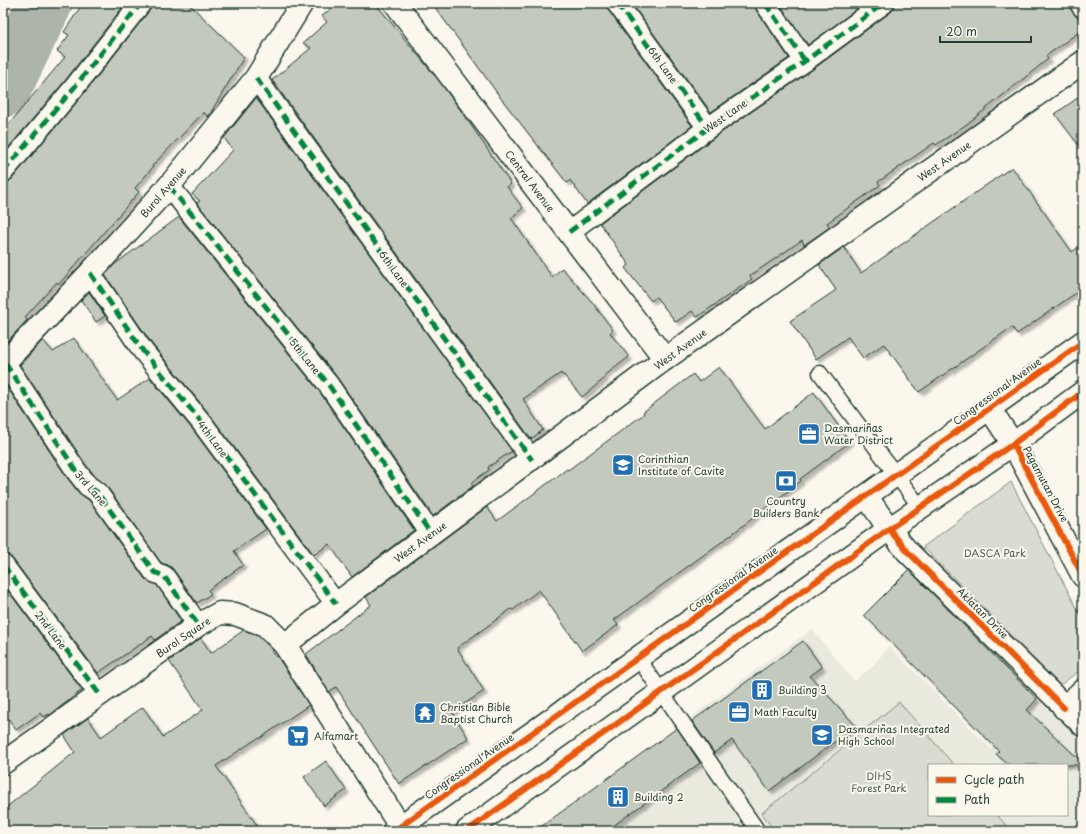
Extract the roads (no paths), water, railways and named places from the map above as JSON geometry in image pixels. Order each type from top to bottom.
[{"type":"street","points":[[3,172],[73,89],[140,3]]},
{"type":"street","name":"Burol Avenue","points":[[4,364],[90,273],[169,186],[256,78],[302,3]]},
{"type":"street","name":"Central Avenue","points":[[395,3],[665,359]]},
{"type":"street","name":"6th Lane","points":[[617,3],[708,128]]},
{"type":"street","points":[[766,3],[805,61]]},
{"type":"street","name":"West Lane","points":[[569,232],[708,128],[805,61],[884,3]]},
{"type":"street","name":"West Avenue","points":[[285,645],[336,604],[532,460],[665,359],[1083,62]]},
{"type":"street","name":"6th Lane","points":[[256,78],[532,460]]},
{"type":"street","name":"5th Lane","points":[[169,186],[328,384],[431,534]]},
{"type":"street","name":"4th Lane","points":[[90,273],[143,351],[202,423],[336,604]]},
{"type":"street","name":"Congressional Avenue","points":[[399,830],[638,658],[867,497],[1083,342]]},
{"type":"street","name":"3rd Lane","points":[[4,364],[77,472],[88,486],[97,492],[154,572],[164,576],[198,624]]},
{"type":"street","points":[[467,831],[920,507],[1013,444],[1083,392]]},
{"type":"street","name":"Pagamutan Drive","points":[[990,409],[1013,444],[1083,576]]},
{"type":"street","name":"Aklatan Drive","points":[[867,497],[889,529],[907,551],[1064,708],[1083,725]]},
{"type":"street","name":"2nd Lane","points":[[3,565],[100,695]]},
{"type":"street","name":"Burol Square","points":[[3,763],[198,624],[220,613],[235,614],[265,625],[285,645],[399,830]]},
{"type":"street","points":[[1064,708],[1083,690]]},
{"type":"lane","points":[[820,373],[920,507]]},
{"type":"lane","points":[[638,658],[758,831]]},
{"type":"waterway","points":[[3,90],[45,3]]},
{"type":"place","name":"Dasmariñas Water District","points":[[809,434]]},
{"type":"place","name":"Corinthian Institute of Cavite","points":[[623,465]]},
{"type":"place","name":"Country Builders Bank","points":[[786,481]]},
{"type":"place","name":"Building 3","points":[[762,690]]},
{"type":"place","name":"Math Faculty","points":[[739,712]]},
{"type":"place","name":"Christian Bible Baptist Church","points":[[425,713]]},
{"type":"place","name":"Dasmariñas Integrated High School","points":[[822,735]]},
{"type":"place","name":"Alfamart","points":[[298,736]]},
{"type":"place","name":"Building 2","points":[[618,797]]},
{"type":"park label","name":"DASCA Park","points":[[995,553]]},
{"type":"park label","name":"DIHS Forest Park","points":[[879,782]]}]
